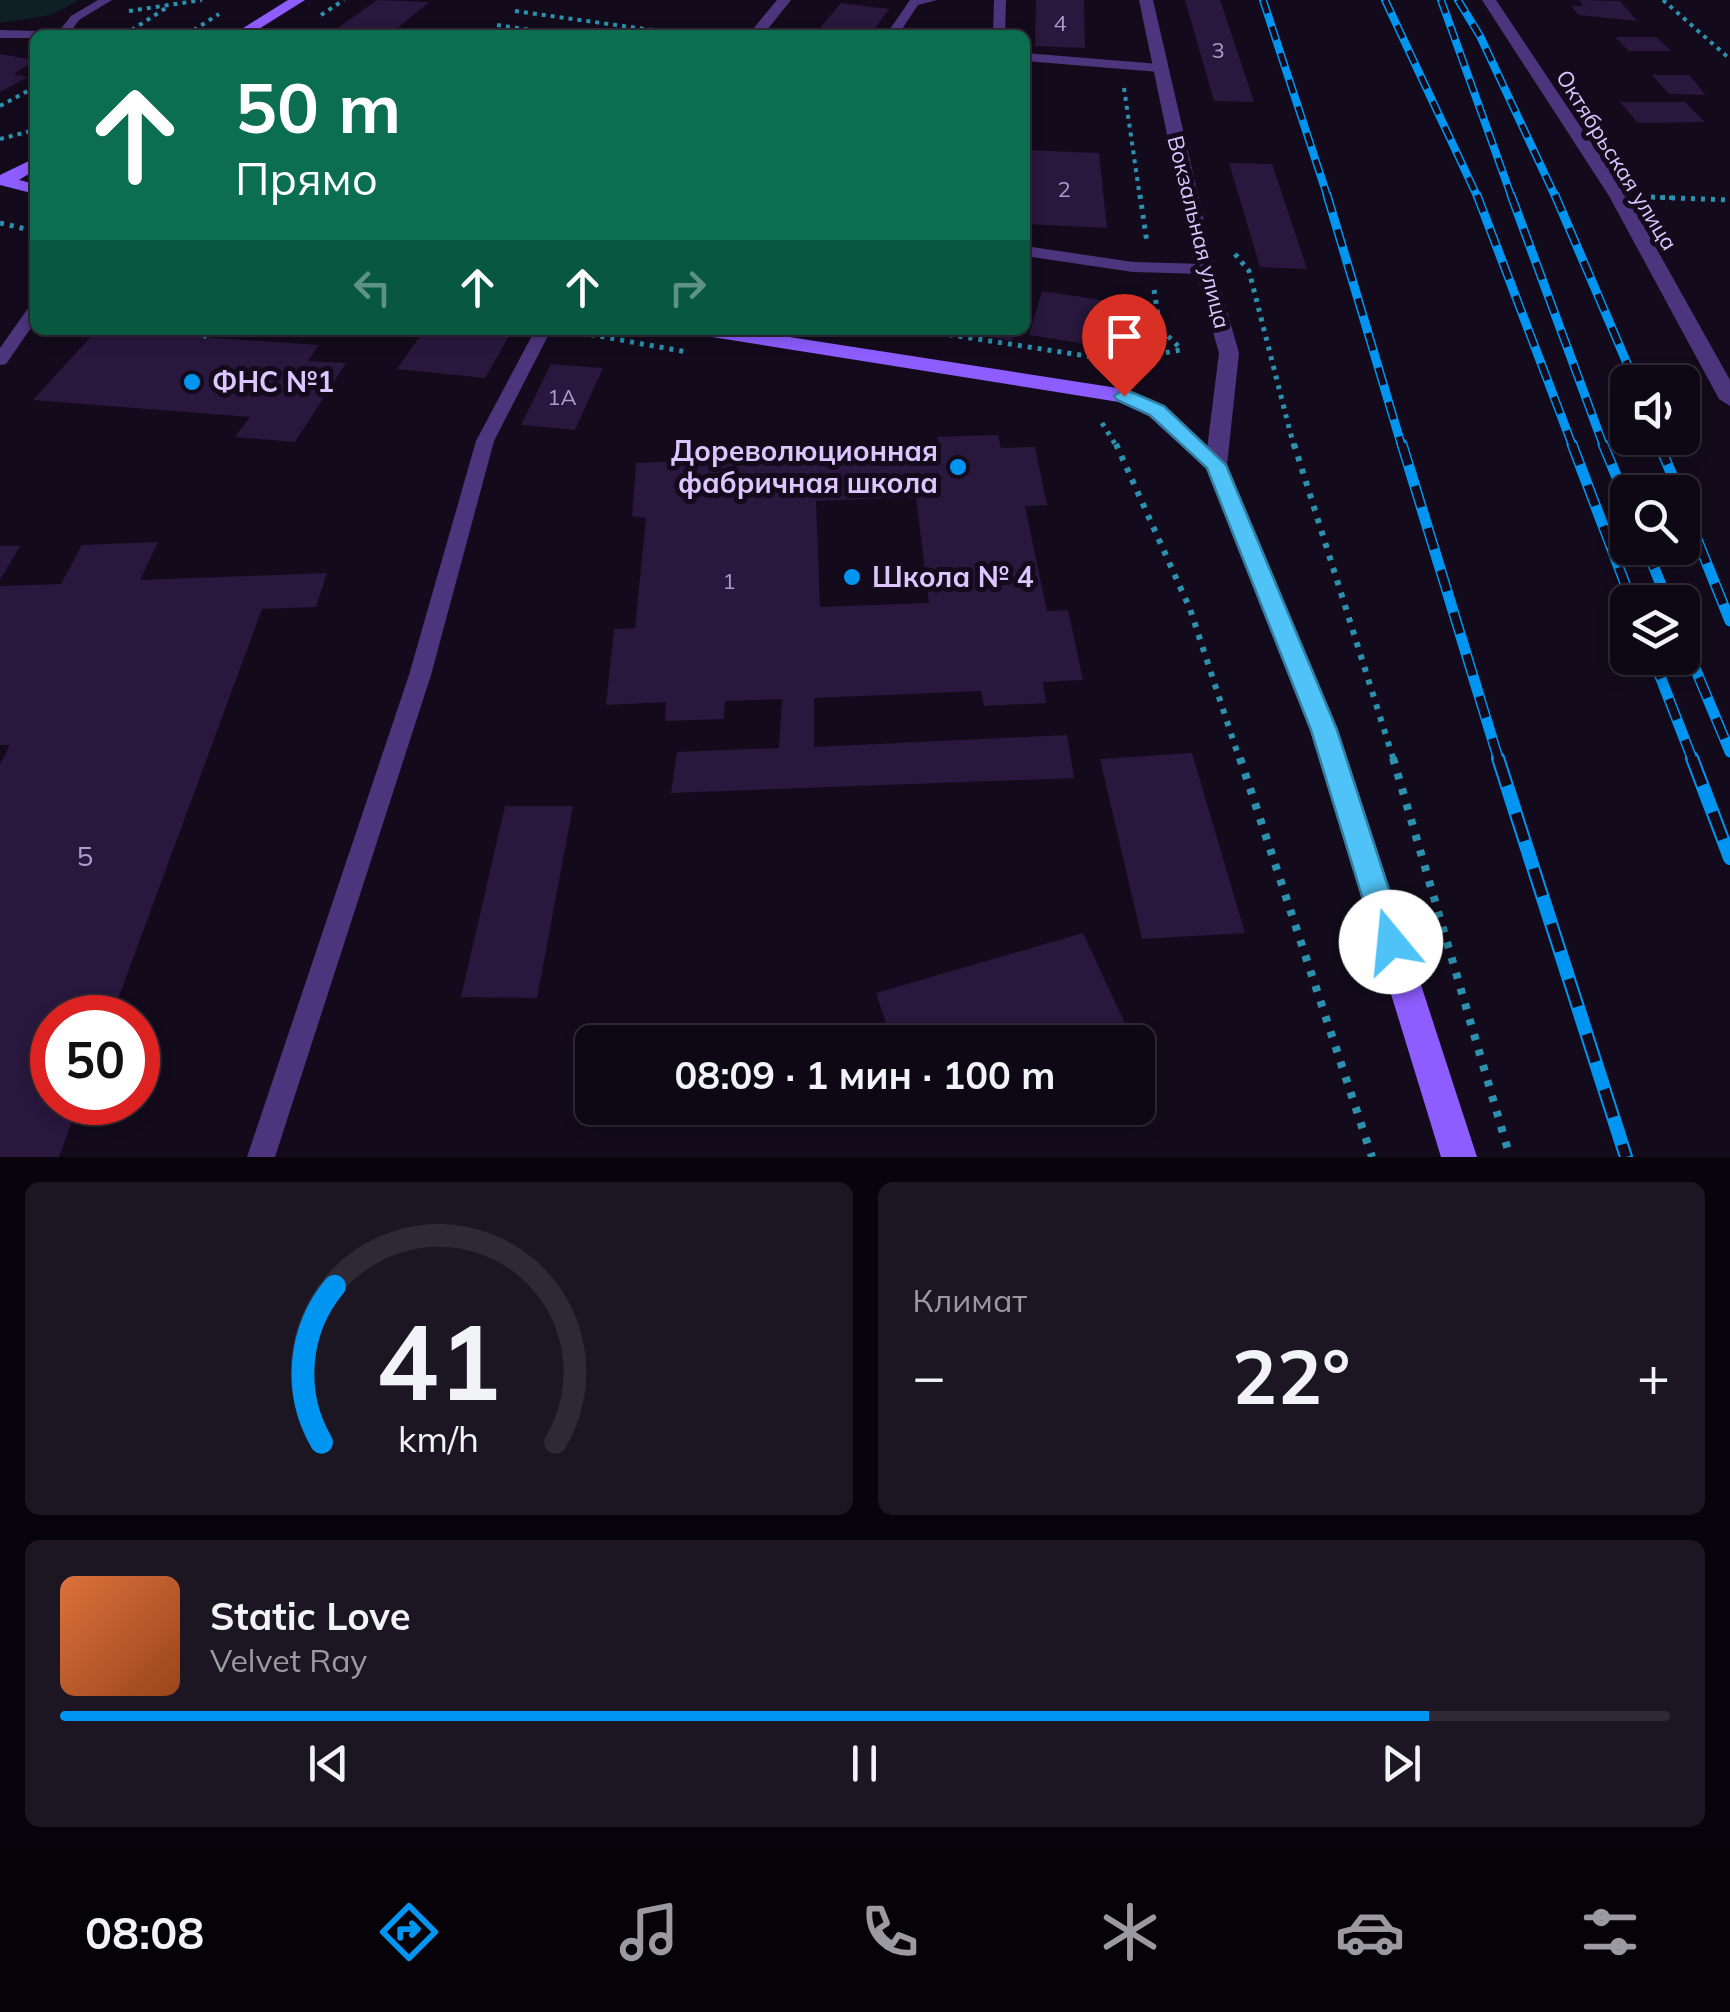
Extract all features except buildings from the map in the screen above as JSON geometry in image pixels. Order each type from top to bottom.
[{"type":"main road","points":[[247,30],[298,0]]},
{"type":"main road","points":[[2,181],[30,166]]},
{"type":"main road","points":[[2,181],[30,189]]},
{"type":"main road","points":[[738,335],[1124,396],[1157,410],[1216,465],[1324,730],[1459,1157]]},
{"type":"street","points":[[760,30],[784,0]]},
{"type":"street","name":"Вокзальная улица","points":[[1146,0],[1205,269],[1230,353],[1216,465]]},
{"type":"street","name":"Октябрьская улица","points":[[1490,0],[1618,196],[1730,399]]},
{"type":"lane","points":[[66,30],[75,18],[106,0]]},
{"type":"lane","points":[[895,30],[914,2],[930,0]]},
{"type":"lane","points":[[999,30],[1000,0]]},
{"type":"lane","points":[[0,34],[30,33]]},
{"type":"lane","points":[[1030,57],[1159,68]]},
{"type":"lane","points":[[1030,252],[1151,268],[1205,269]]},
{"type":"lane","points":[[0,360],[30,317]]},
{"type":"lane","points":[[261,1157],[420,676],[485,441],[539,335]]},
{"type":"path","points":[[132,30],[179,0]]},
{"type":"path","points":[[1663,0],[1730,59]]},
{"type":"path","points":[[194,30],[228,9]]},
{"type":"path","points":[[515,10],[643,30]]},
{"type":"path","points":[[497,25],[531,30]]},
{"type":"path","points":[[952,335],[1119,360],[1182,350],[1160,328],[1121,65]]},
{"type":"path","points":[[0,106],[30,89]]},
{"type":"path","points":[[0,138],[30,133]]},
{"type":"path","points":[[1618,196],[1730,200]]},
{"type":"path","points":[[0,223],[30,230]]},
{"type":"path","points":[[1231,236],[1235,254],[1249,270],[1308,500],[1353,620],[1510,1157]]},
{"type":"path","points":[[593,335],[696,353]]},
{"type":"path","points":[[1085,415],[1100,421],[1116,440],[1190,609],[1372,1157]]},
{"type":"shaded area","points":[[0,0],[79,0],[51,15],[0,23]]},
{"type":"railway","points":[[1263,0],[1328,198]]},
{"type":"railway","points":[[1385,0],[1478,198]]},
{"type":"railway","points":[[1441,0],[1512,198]]},
{"type":"railway","points":[[1458,0],[1480,36],[1556,198]]},
{"type":"railway","points":[[1327,195],[1402,447]]},
{"type":"railway","points":[[1477,195],[1573,447]]},
{"type":"railway","points":[[1511,195],[1604,447]]},
{"type":"railway","points":[[1555,195],[1628,365]]},
{"type":"railway","points":[[1402,444],[1499,761]]},
{"type":"railway","points":[[1572,444],[1626,585]]},
{"type":"railway","points":[[1603,444],[1616,475]]},
{"type":"railway","points":[[1664,455],[1672,475]]},
{"type":"railway","points":[[1700,547],[1730,621]]},
{"type":"railway","points":[[1653,565],[1661,585]]},
{"type":"railway","points":[[1660,675],[1693,761]]},
{"type":"railway","points":[[1698,675],[1730,752]]},
{"type":"railway","points":[[1498,758],[1626,1157]]},
{"type":"railway","points":[[1692,758],[1730,858]]},
{"type":"place","name":"ФНС №1","points":[[192,382]]},
{"type":"place","name":"Дореволюционная фабричная школа","points":[[958,467]]},
{"type":"place","name":"Школа № 4","points":[[852,577]]},
{"type":"route","points":[[1124,396],[1157,410],[1184,431],[1216,465],[1324,730],[1391,942]]}]
